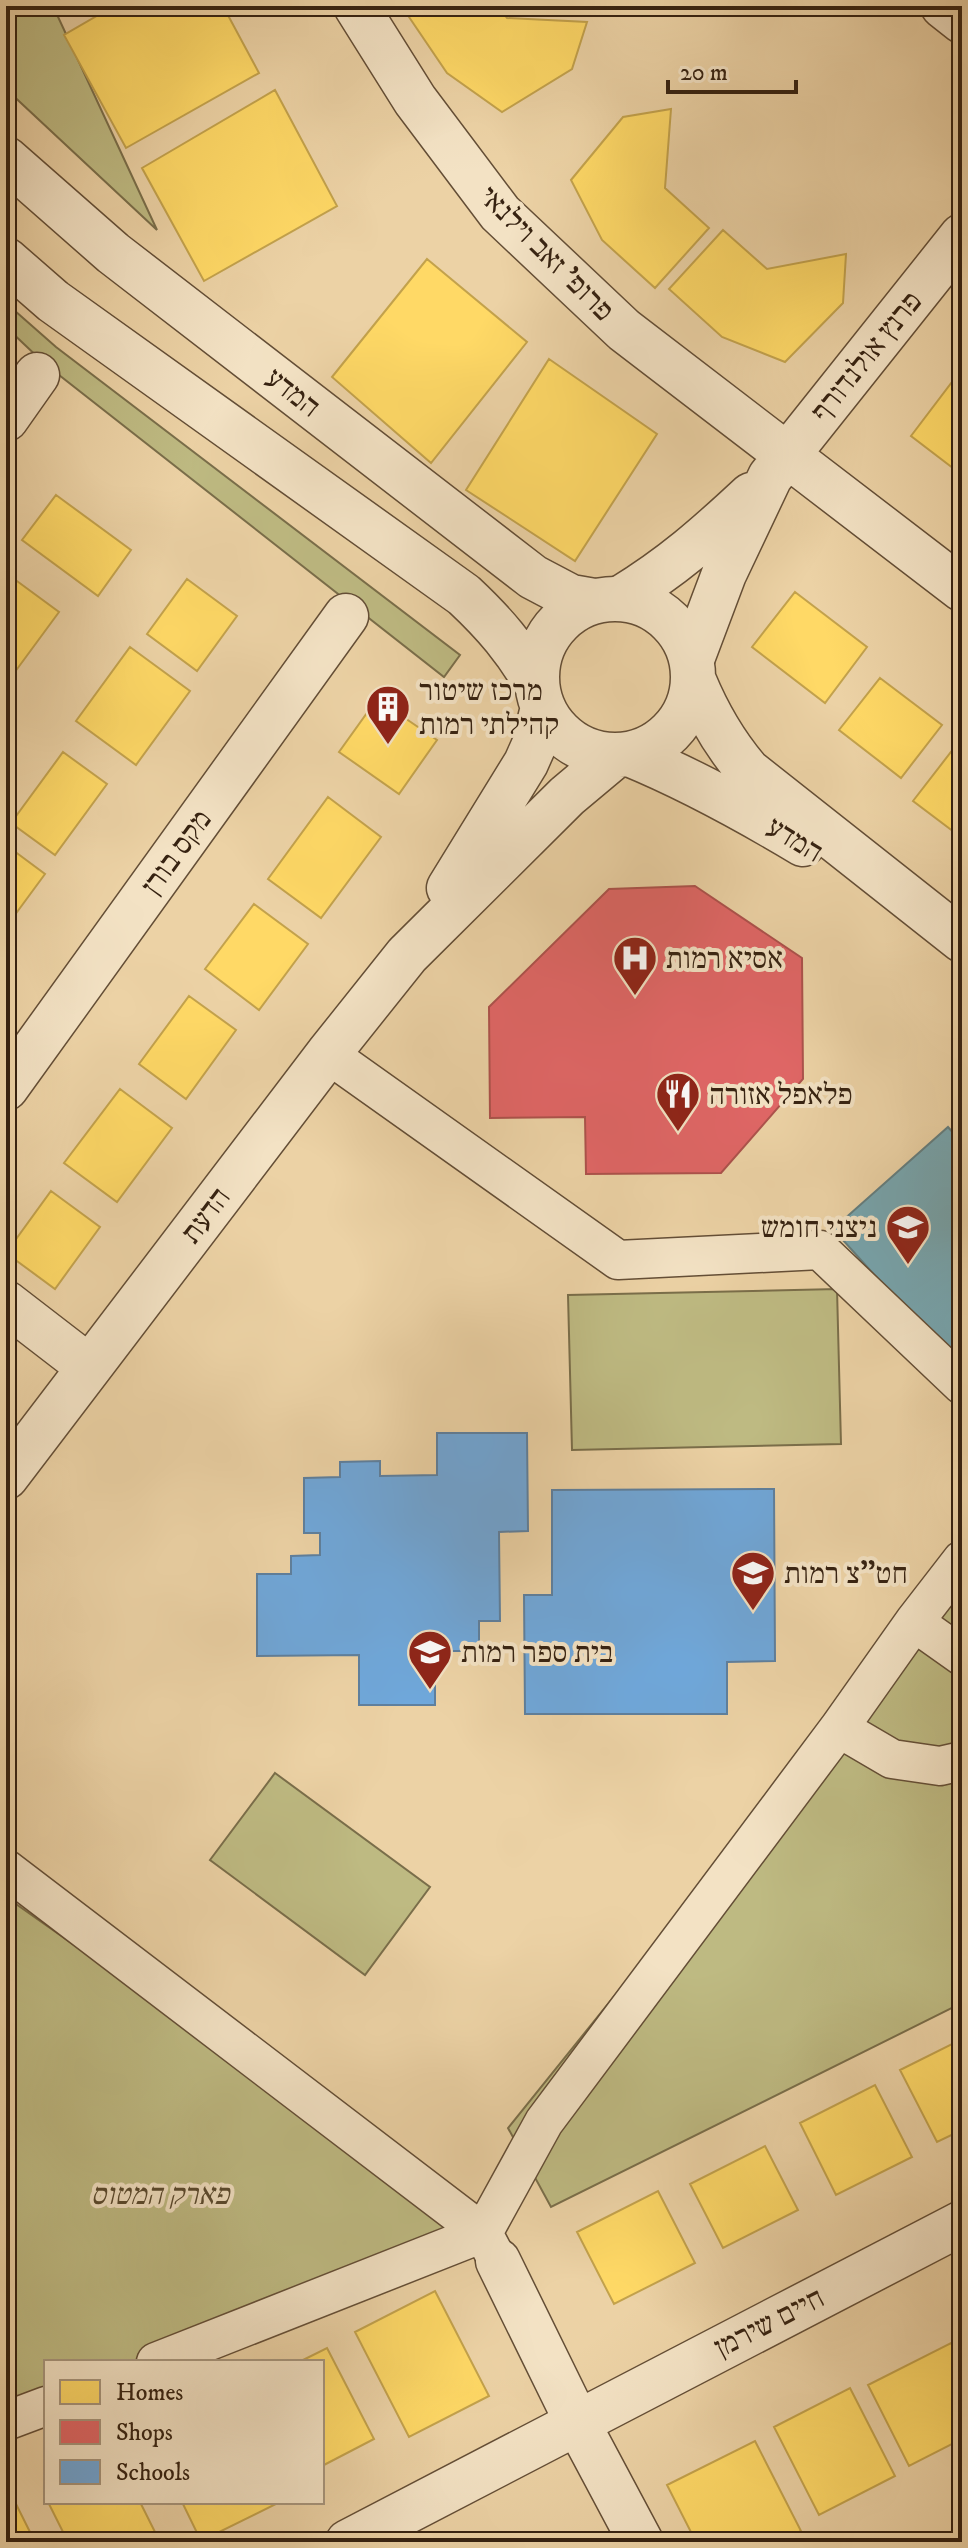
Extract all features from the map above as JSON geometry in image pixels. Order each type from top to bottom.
[{"type":"street","name":"פרופ' זאב וילנאי","points":[[356,6],[415,100],[500,213],[624,330],[778,466],[962,589]]},
{"type":"street","points":[[943,6],[962,21]]},
{"type":"street","name":"המדע","points":[[6,159],[113,253],[533,577],[571,597],[607,600]]},
{"type":"street","name":"פרנץ אולנדורף","points":[[607,600],[660,574],[692,549],[778,466],[962,236]]},
{"type":"street","points":[[6,260],[53,301],[464,595],[496,625],[518,653],[555,727],[572,742],[593,752],[622,754],[658,742],[680,720],[689,702],[693,670],[685,640],[658,611],[640,603],[607,600],[574,610],[557,624],[544,642],[538,663],[540,696]]},
{"type":"street","points":[[6,419],[37,375]]},
{"type":"street","name":"פרנץ אולנדורף","points":[[693,670],[724,574],[778,466]]},
{"type":"street","name":"מקס בורן","points":[[6,1088],[346,616]]},
{"type":"street","name":"המדע","points":[[693,670],[716,729],[748,771],[959,938]]},
{"type":"street","name":"הדעת","points":[[407,955],[526,763],[534,745],[540,696]]},
{"type":"street","name":"המדע","points":[[622,754],[677,774],[734,803],[959,938]]},
{"type":"street","name":"הדעת","points":[[6,1477],[407,955],[567,796],[622,754]]},
{"type":"street","points":[[328,1054],[618,1260],[820,1250],[962,1385]]},
{"type":"street","points":[[6,1303],[89,1367]]},
{"type":"street","points":[[162,2360],[490,2247],[544,2122],[962,1560]]},
{"type":"street","points":[[914,1622],[962,1656]]},
{"type":"street","points":[[839,1728],[892,1759],[940,1766],[962,1761]]},
{"type":"street","points":[[6,1869],[490,2247],[641,2542]]},
{"type":"street","name":"חיים שירמן","points":[[348,2542],[962,2223]]},
{"type":"street","points":[[6,2421],[44,2407]]},
{"type":"green space","points":[[6,6],[53,6],[157,230],[6,89]]},
{"type":"green space","points":[[6,303],[56,347],[460,655],[444,677],[45,364],[6,327]]},
{"type":"green space","points":[[837,1289],[841,1444],[572,1450],[568,1295]]},
{"type":"green space","points":[[962,1550],[962,2003],[551,2207],[508,2128],[753,1824]]},
{"type":"green space","points":[[275,1773],[430,1887],[365,1975],[210,1860]]},
{"type":"green space","name":"פארק המטוס","points":[[6,1897],[483,2233],[161,2360],[44,2360],[44,2407],[6,2421]]},
{"type":"building: Homes","points":[[114,6],[223,6],[259,73],[126,148],[64,35]]},
{"type":"building: Homes","points":[[418,6],[498,6],[507,18],[587,22],[572,69],[502,112],[447,73],[407,14]]},
{"type":"building: Homes","points":[[275,90],[337,206],[204,281],[142,168]]},
{"type":"building: Homes","points":[[671,109],[665,188],[709,228],[655,288],[602,240],[571,180],[623,117]]},
{"type":"building: Homes","points":[[723,230],[767,269],[846,254],[843,303],[785,362],[722,337],[669,289]]},
{"type":"building: Homes","points":[[427,259],[527,342],[431,463],[332,377]]},
{"type":"building: Homes","points":[[549,359],[657,434],[575,561],[466,490]]},
{"type":"building: Homes","points":[[952,382],[962,390],[962,475],[911,436]]},
{"type":"building: Homes","points":[[56,495],[131,550],[98,596],[22,540]]},
{"type":"building: Homes","points":[[6,573],[59,612],[9,680],[6,678]]},
{"type":"building: Homes","points":[[187,579],[237,616],[197,671],[147,634]]},
{"type":"building: Homes","points":[[795,592],[867,647],[825,703],[752,647]]},
{"type":"building: Homes","points":[[130,647],[190,691],[136,765],[76,721]]},
{"type":"building: Homes","points":[[880,678],[942,725],[901,778],[839,730]]},
{"type":"building: Homes","name":"מרכז שיטור קהילתי רמות","points":[[377,699],[437,740],[399,794],[339,752]]},
{"type":"building: Homes","points":[[954,748],[962,754],[962,838],[913,801]]},
{"type":"building: Homes","points":[[63,752],[107,784],[55,855],[11,823]]},
{"type":"building: Homes","points":[[328,797],[381,837],[321,918],[268,879]]},
{"type":"building: Homes","points":[[6,845],[45,874],[6,927]]},
{"type":"building: Homes","points":[[254,904],[308,944],[259,1010],[205,969]]},
{"type":"building: Homes","points":[[189,996],[236,1030],[186,1099],[139,1064]]},
{"type":"building: Homes","points":[[120,1089],[172,1128],[117,1202],[64,1163]]},
{"type":"building: Homes","points":[[51,1191],[100,1227],[55,1289],[6,1253]]},
{"type":"building: Homes","points":[[962,2039],[962,2130],[937,2142],[900,2070]]},
{"type":"building: Homes","points":[[875,2085],[912,2157],[836,2195],[800,2123]]},
{"type":"building: Homes","points":[[765,2146],[798,2210],[723,2248],[690,2184]]},
{"type":"building: Homes","points":[[658,2191],[695,2263],[614,2304],[577,2232]]},
{"type":"building: Homes","points":[[435,2291],[489,2396],[409,2437],[355,2332]]},
{"type":"building: Homes","points":[[951,2343],[962,2365],[962,2439],[909,2466],[868,2385]]},
{"type":"building: Homes","points":[[327,2348],[374,2439],[324,2465],[324,2360],[303,2360]]},
{"type":"building: Homes","points":[[850,2388],[895,2476],[819,2515],[774,2427]]},
{"type":"building: Homes","points":[[755,2441],[801,2531],[779,2542],[696,2542],[667,2485]]},
{"type":"building: Homes","points":[[13,2498],[35,2542],[6,2542],[6,2502]]},
{"type":"building: Homes","points":[[49,2504],[141,2504],[160,2542],[68,2542]]},
{"type":"building: Homes","points":[[183,2504],[276,2504],[201,2541]]},
{"type":"building: Shops","points":[[695,886],[802,958],[803,1079],[721,1173],[586,1174],[585,1117],[490,1118],[489,1007],[609,889]]},
{"type":"building: Schools","points":[[437,1433],[527,1433],[528,1531],[499,1532],[500,1621],[479,1621],[479,1651],[435,1651],[435,1705],[359,1705],[359,1655],[257,1656],[257,1574],[291,1574],[291,1556],[320,1555],[320,1533],[304,1533],[304,1478],[340,1477],[340,1462],[380,1461],[380,1476],[437,1475]]},
{"type":"building: Schools","points":[[774,1489],[775,1661],[727,1662],[727,1714],[525,1714],[524,1595],[552,1595],[552,1490]]},
{"type":"building: Public","points":[[948,1127],[962,1143],[962,1372],[833,1229]]},
{"type":"place","name":"מרכז שיטור קהילתי רמות","points":[[388,746]]},
{"type":"place","name":"אסיא רמות","points":[[635,997]]},
{"type":"place","name":"פלאפל אזורה","points":[[678,1133]]},
{"type":"place","name":"ניצני חומש","points":[[908,1266]]},
{"type":"place","name":"חט''צ רמות","points":[[753,1612]]},
{"type":"place","name":"בית ספר רמות","points":[[430,1691]]}]
